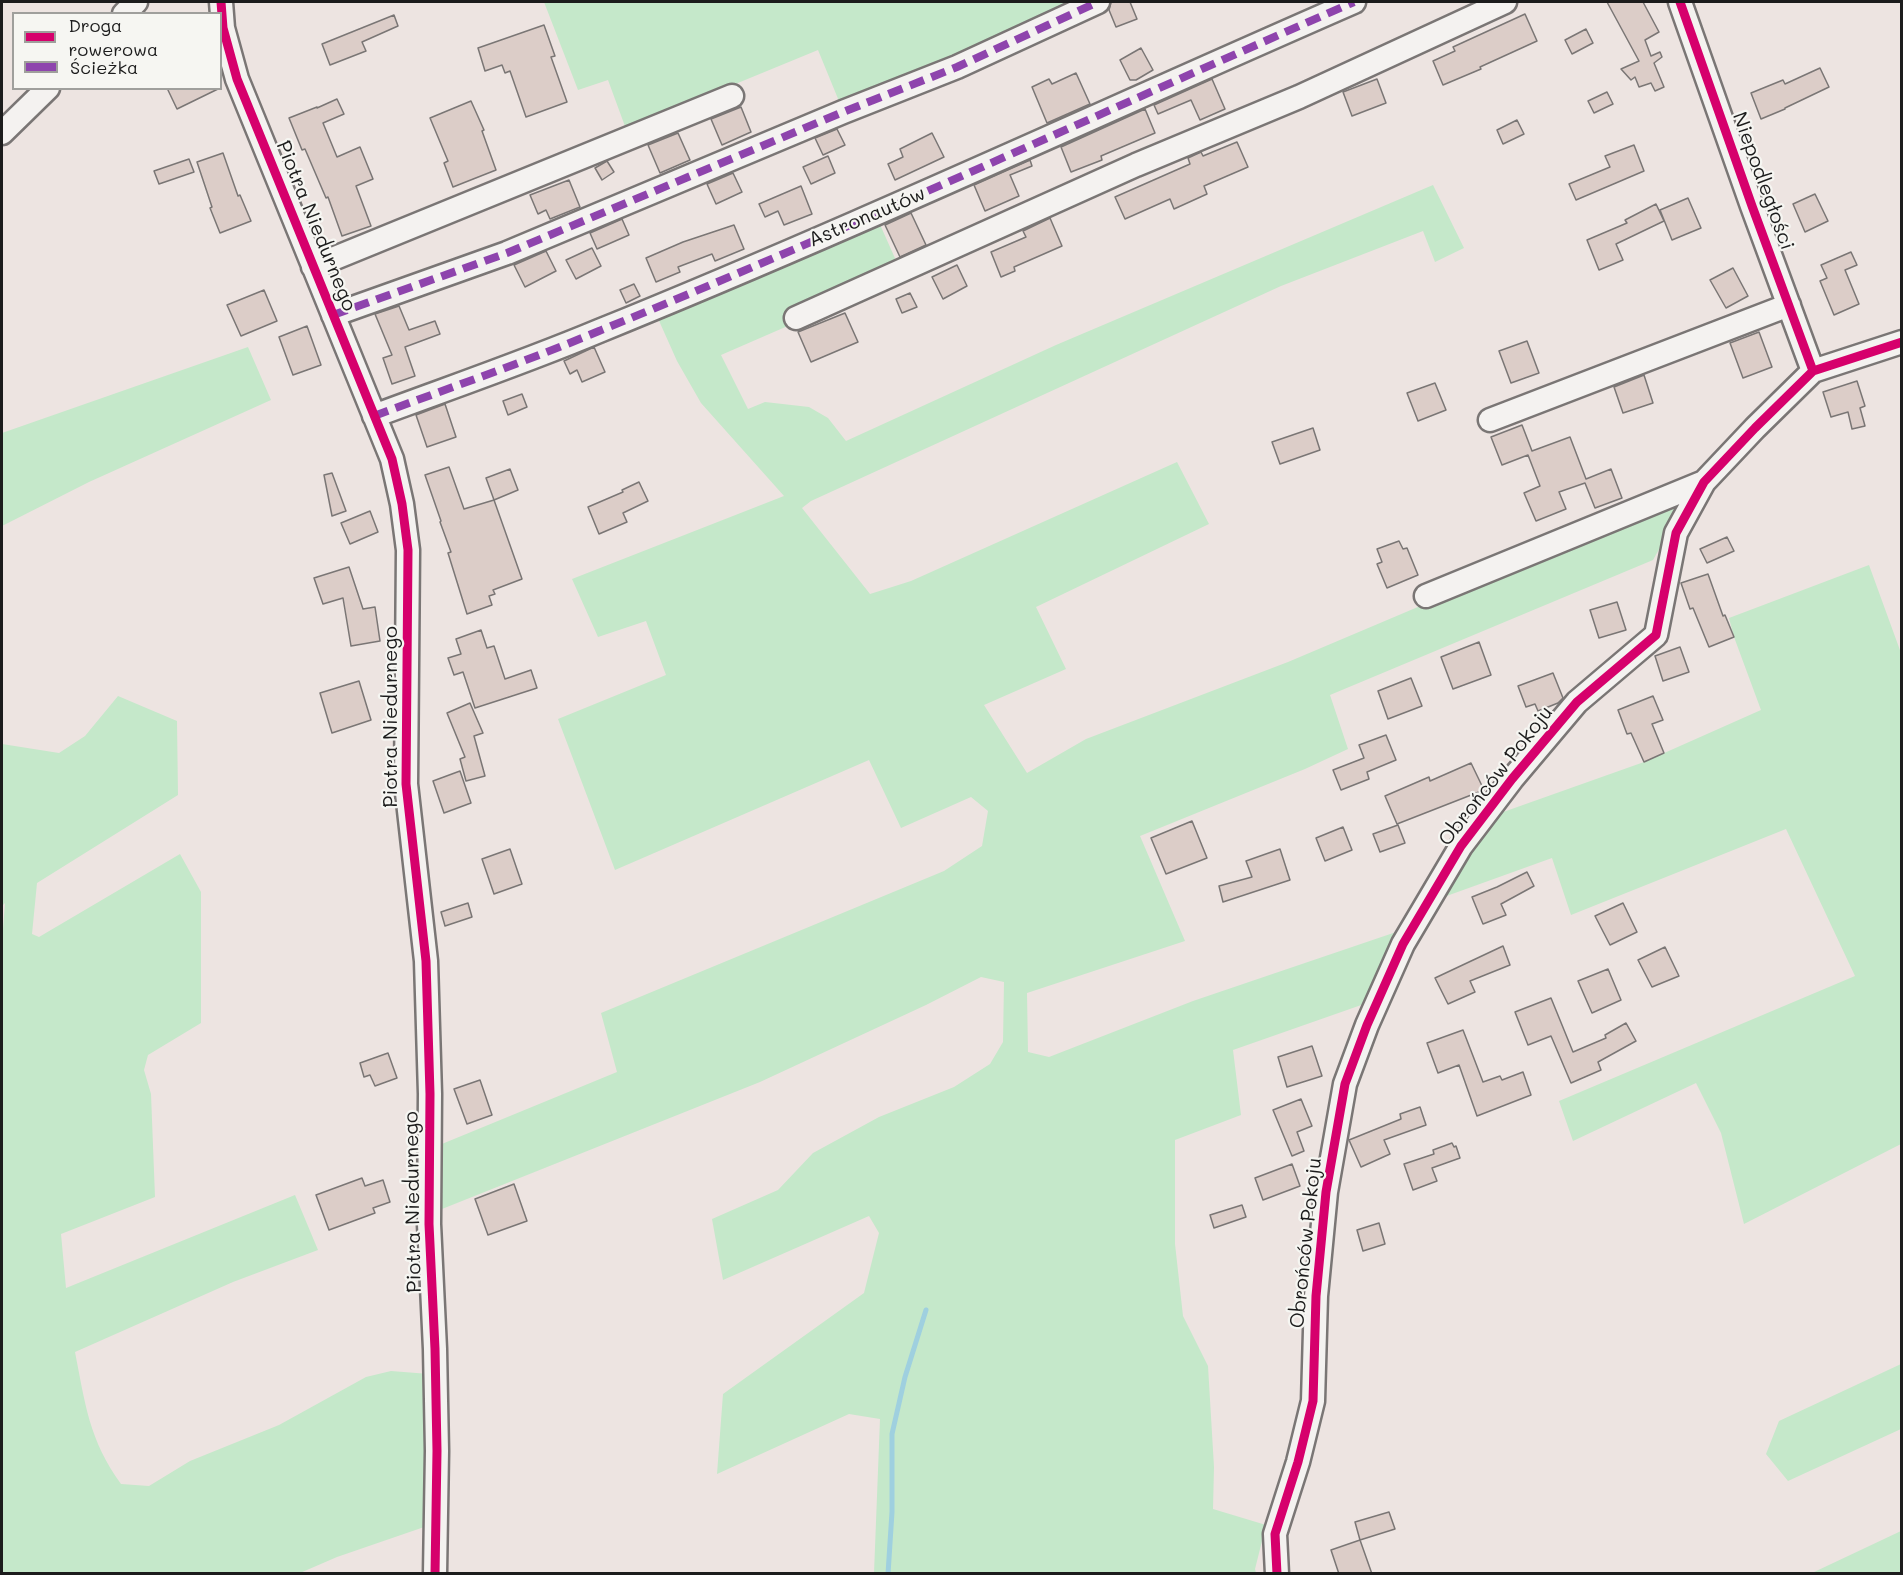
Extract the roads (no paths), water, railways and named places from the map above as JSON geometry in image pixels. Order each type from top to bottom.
[{"type":"street","points":[[333,315],[507,253],[843,112],[957,67],[1098,2]]},
{"type":"street","name":"Astronautów","points":[[374,416],[644,313],[889,208],[1354,2]]},
{"type":"street","points":[[796,318],[1136,165],[1299,97],[1505,2]]},
{"type":"street","name":"Niepodległości","points":[[1680,2],[1814,371]]},
{"type":"street","name":"Piotra Niedurnego","points":[[222,15],[223,28],[237,79],[396,472],[402,504],[408,550],[405,784],[426,961],[430,1094],[429,1224],[437,1451],[435,1574]]},
{"type":"street","points":[[2,133],[46,90]]},
{"type":"street","points":[[313,267],[732,96]]},
{"type":"street","points":[[1490,420],[1789,305]]},
{"type":"street","name":"Obrońców Pokoju","points":[[1277,1574],[1275,1534],[1299,1462],[1313,1401],[1316,1296],[1329,1171],[1345,1084],[1367,1025],[1403,944],[1461,846],[1512,778],[1577,702],[1656,635],[1676,533],[1704,482],[1814,371],[1902,342]]},
{"type":"street","points":[[1426,596],[1704,482]]},
{"type":"waterway","points":[[888,1574],[892,1512],[892,1434],[905,1377],[926,1310]]}]
